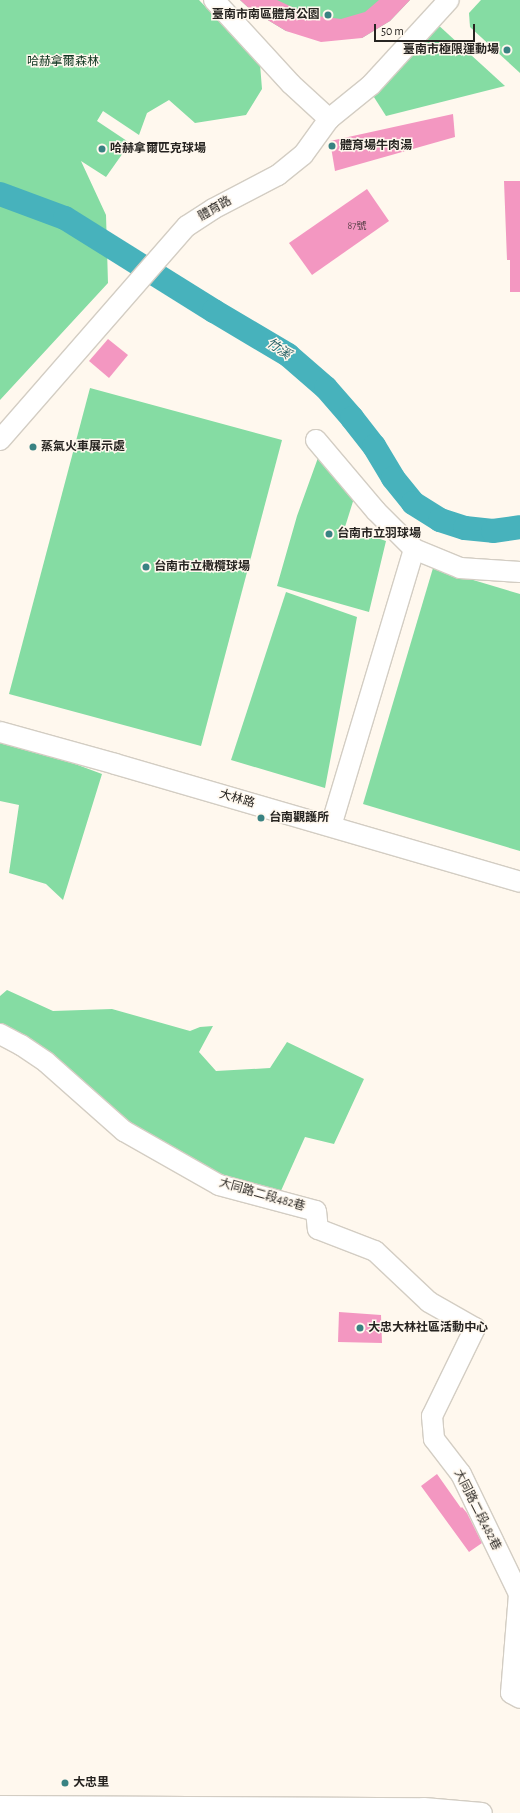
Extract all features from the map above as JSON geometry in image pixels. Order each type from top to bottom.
[{"type":"street","points":[[214,0],[291,84],[329,119]]},
{"type":"street","name":"體育路","points":[[0,440],[187,226],[213,209],[278,175],[306,152],[329,119],[371,85],[449,0]]},
{"type":"street","points":[[316,440],[376,511],[414,549],[460,568],[520,572]]},
{"type":"street","points":[[332,826],[414,549]]},
{"type":"street","name":"大林路","points":[[0,732],[332,826],[520,882]]},
{"type":"street","name":"大同路二段482巷","points":[[0,1034],[21,1045],[46,1062],[124,1131],[220,1185],[316,1211],[318,1229],[375,1251],[429,1302],[475,1328],[432,1416],[434,1439],[461,1474],[520,1594],[511,1693],[520,1698]]},
{"type":"street","points":[[0,1806],[424,1808],[482,1813]]},
{"type":"green space","name":"哈赫拿爾森林","points":[[0,0],[199,0],[260,64],[262,89],[246,115],[195,123],[169,100],[147,113],[139,135],[103,111],[97,121],[130,143],[106,177],[81,161],[106,215],[108,283],[0,400]]},
{"type":"green space","name":"臺南市南區體育公園","points":[[240,0],[410,0],[390,21],[362,38],[286,31],[251,10]]},
{"type":"green space","name":"臺南市極限運動場","points":[[481,0],[520,0],[520,73],[470,27],[469,13]]},
{"type":"green space","points":[[436,23],[505,86],[386,116],[372,94]]},
{"type":"green space","name":"台南市立橄欖球場","points":[[90,388],[282,440],[201,746],[9,694]]},
{"type":"green space","name":"台南市立羽球場","points":[[319,455],[355,495],[345,527],[386,541],[369,612],[277,586],[297,516]]},
{"type":"green space","points":[[433,568],[520,594],[520,851],[363,804]]},
{"type":"green space","points":[[286,592],[357,617],[325,788],[231,760]]},
{"type":"green space","points":[[0,736],[102,774],[63,900],[46,884],[9,873],[19,805],[0,801]]},
{"type":"green space","points":[[7,990],[53,1011],[112,1009],[190,1031],[200,1027],[213,1026],[199,1052],[216,1071],[270,1068],[287,1042],[364,1079],[334,1144],[305,1137],[280,1193],[219,1180],[126,1129],[0,1025],[0,996]]},
{"type":"building","name":"臺南市南區體育公園","points":[[240,0],[277,0],[309,15],[341,19],[365,12],[379,0],[410,0],[390,21],[362,38],[321,42],[286,31],[251,10]]},
{"type":"building","points":[[453,114],[455,137],[335,171],[330,141]]},
{"type":"building","points":[[504,181],[520,181],[520,292],[510,292],[510,260],[507,260]]},
{"type":"building","points":[[367,189],[389,221],[312,275],[289,243]]},
{"type":"building","points":[[108,339],[128,355],[109,378],[89,361]]},
{"type":"building","name":"大忠大林社區活動中心","points":[[339,1312],[381,1315],[382,1343],[338,1342]]},
{"type":"building","points":[[437,1474],[461,1508],[462,1507],[467,1513],[482,1543],[469,1552],[421,1486]]},
{"type":"waterway","name":"竹溪","points":[[0,194],[65,218],[214,311],[288,355],[326,388],[352,418],[374,446],[393,478],[413,503],[440,520],[465,528],[493,531],[520,527]]},
{"type":"place","name":"臺南市南區體育公園","points":[[328,15]]},
{"type":"place","name":"臺南市極限運動場","points":[[507,50]]},
{"type":"place","name":"體育場牛肉湯","points":[[332,146]]},
{"type":"place","name":"哈赫拿爾匹克球場","points":[[102,149]]},
{"type":"place","name":"蒸氣火車展示處","points":[[33,447]]},
{"type":"place","name":"台南市立羽球場","points":[[329,534]]},
{"type":"place","name":"台南市立橄欖球場","points":[[146,567]]},
{"type":"place","name":"台南觀護所","points":[[261,818]]},
{"type":"place","name":"大忠大林社區活動中心","points":[[360,1328]]},
{"type":"place","name":"大忠里","points":[[65,1783]]}]
